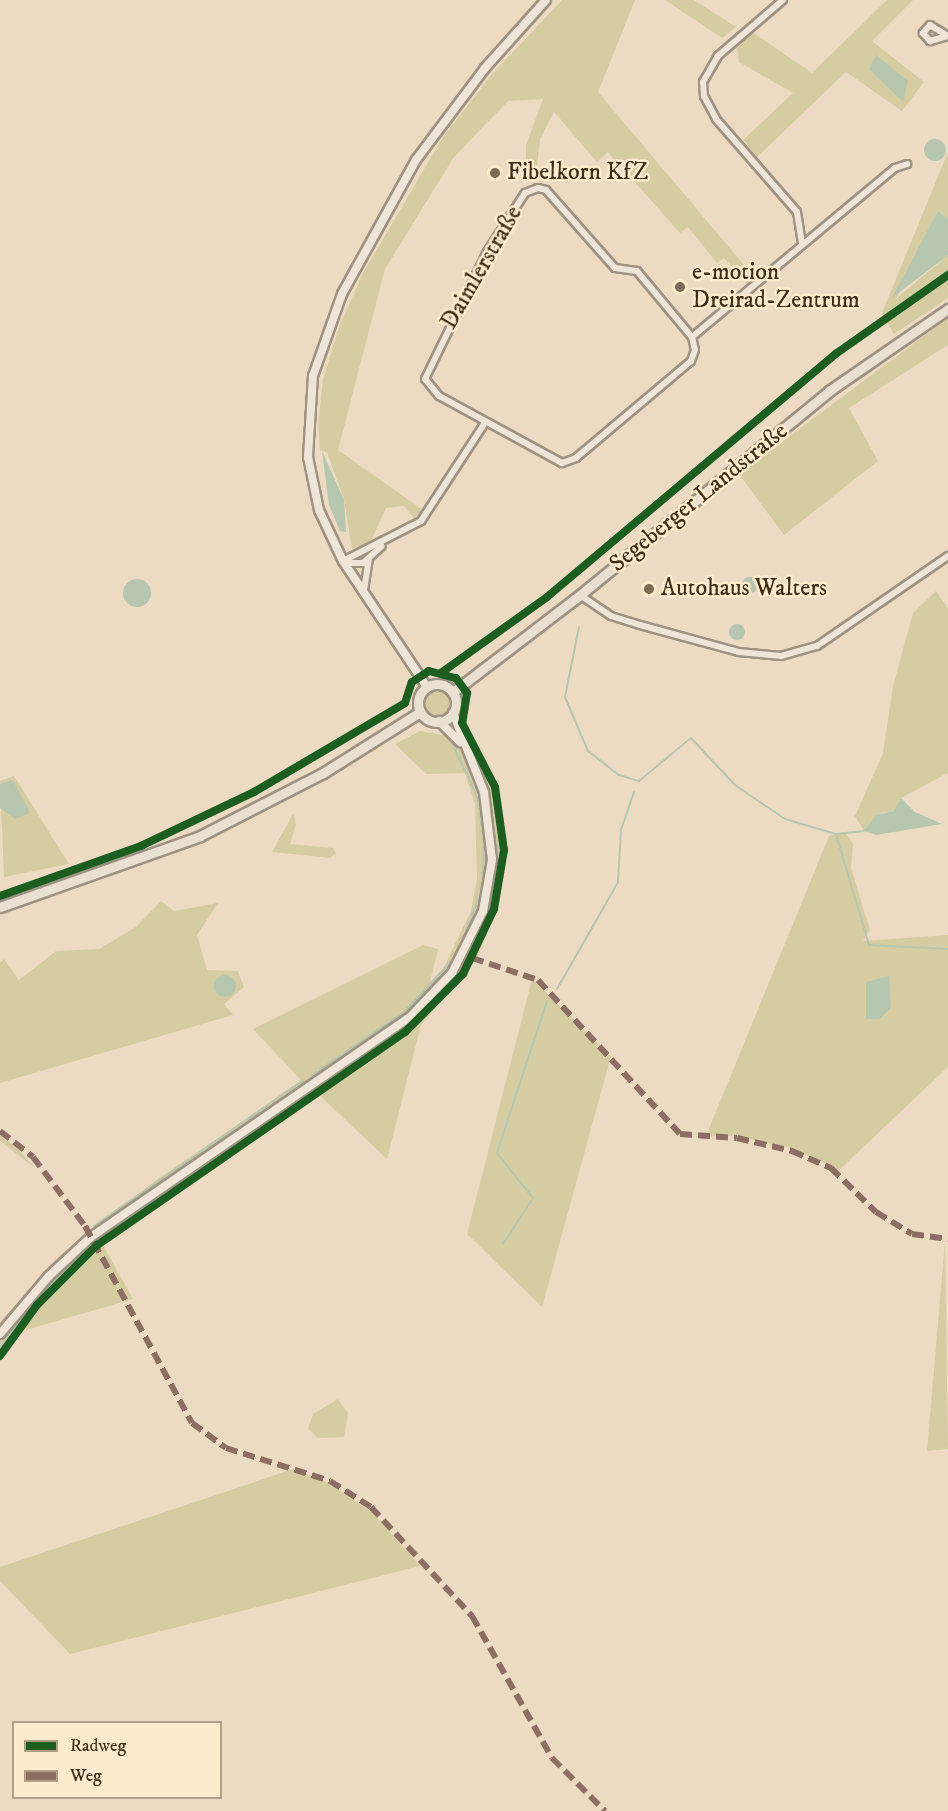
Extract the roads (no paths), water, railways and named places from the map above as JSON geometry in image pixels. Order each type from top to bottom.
[{"type":"main road","points":[[427,687],[343,561],[319,510],[308,457],[310,392],[327,333],[416,160],[484,68],[546,0]]},
{"type":"main road","name":"Segeberger Landstraße","points":[[453,692],[580,596],[830,391],[948,309]]},
{"type":"main road","points":[[0,1334],[91,1236],[399,1024],[447,979],[476,930],[492,860],[484,792],[453,713],[453,692],[440,684],[427,687],[419,697],[420,712]]},
{"type":"main road","points":[[420,712],[439,721],[466,749]]},
{"type":"main road","points":[[0,907],[200,836],[323,773],[420,712]]},
{"type":"main road","points":[[439,721],[453,713]]},
{"type":"street","points":[[783,0],[718,56],[703,82],[704,96],[716,119],[797,212],[802,244]]},
{"type":"street","points":[[692,337],[802,244],[907,164]]},
{"type":"street","name":"Daimlerstraße","points":[[533,189],[546,190],[615,268],[636,271],[692,337],[691,361],[569,462],[556,462],[485,423],[429,389],[425,379],[487,252],[533,189]]},
{"type":"street","points":[[343,561],[357,566],[431,511],[485,423]]},
{"type":"street","points":[[343,561],[382,546]]},
{"type":"street","points":[[580,596],[610,616],[640,625],[739,652],[781,656],[817,646],[948,556]]},
{"type":"street","points":[[364,594],[369,559]]},
{"type":"waterway","points":[[579,627],[565,697],[588,751],[619,775],[639,781],[691,738],[735,785],[785,819],[836,834],[864,831]]},
{"type":"waterway","points":[[452,743],[478,798],[484,844],[482,889],[459,949]]},
{"type":"waterway","points":[[431,1005],[468,960],[493,898],[500,829],[491,783]]},
{"type":"waterway","points":[[557,989],[618,882],[621,830],[634,792]]},
{"type":"waterway","points":[[836,834],[869,945],[948,949]]},
{"type":"waterway","points":[[312,1075],[404,1012],[454,958]]},
{"type":"waterway","points":[[503,1244],[533,1198],[497,1153],[547,1001]]},
{"type":"waterway","points":[[328,1080],[424,1013]]},
{"type":"waterway","points":[[94,1226],[303,1080]]},
{"type":"waterway","points":[[312,1091],[319,1086]]},
{"type":"waterway","points":[[160,1194],[303,1097]]},
{"type":"waterway","points":[[98,1240],[129,1216]]},
{"type":"waterway","points":[[0,1348],[38,1298],[92,1245]]},
{"type":"place","name":"Fibelkorn KfZ","points":[[495,173]]},
{"type":"place","name":"e-motion Dreirad-Zentrum","points":[[680,287]]},
{"type":"place","name":"Autohaus Walters","points":[[649,589]]}]
